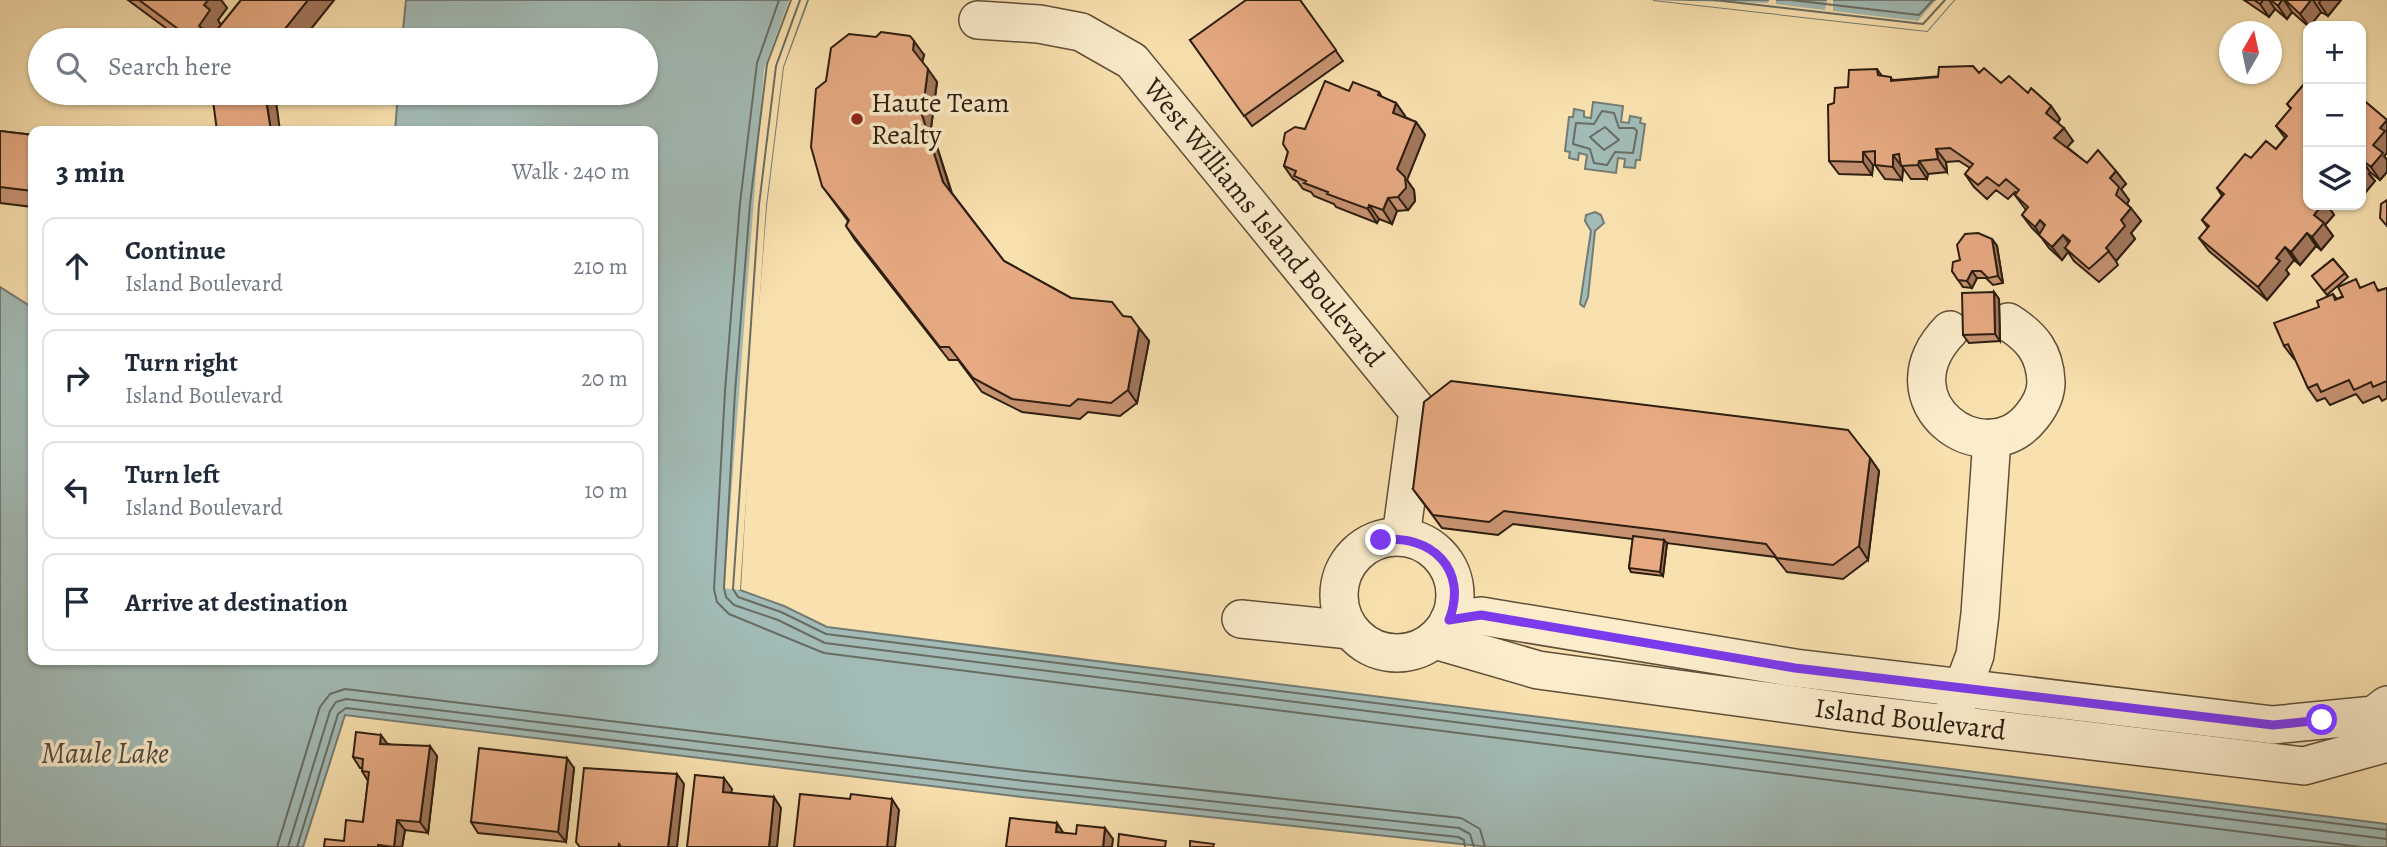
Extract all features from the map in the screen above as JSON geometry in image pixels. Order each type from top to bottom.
[{"type":"street","name":"West Williams Island Boulevard","points":[[978,20],[1039,24],[1081,32],[1132,61],[1418,411],[1401,537]]},
{"type":"street","points":[[1950,330],[1936,344],[1928,362],[1926,382],[1930,400],[1940,417],[1955,430],[1973,437],[1992,438],[2011,433],[2027,422],[2040,407],[2046,387],[2045,368],[2039,348],[2026,333],[2008,323]]},
{"type":"street","points":[[1951,725],[1961,688],[1975,655],[1992,438]]},
{"type":"street","points":[[1350,630],[1342,614],[1338,596],[1341,578],[1350,561],[1372,544],[1401,537],[1420,542],[1436,552],[1448,568],[1455,587],[1454,607],[1442,630]]},
{"type":"street","name":"Island Boulevard","points":[[1350,630],[1364,643],[1381,651],[1399,653],[1417,650],[1442,630],[1481,615],[1795,668],[2273,725],[2374,715],[2387,705]]},
{"type":"street","points":[[1241,619],[1350,630]]},
{"type":"street","name":"Island Boulevard","points":[[1442,630],[1538,670],[1951,725],[2304,766],[2387,743]]},
{"type":"street","points":[[2322,720],[2325,760]]},
{"type":"water","name":"Maule Lake","points":[[406,0],[808,0],[783,67],[766,206],[751,393],[740,590],[784,606],[827,627],[2387,824],[2387,847],[1489,847],[1022,797],[345,715],[303,847],[0,847],[0,287],[28,305],[28,665],[658,665],[658,126],[395,126],[397,105],[658,105],[658,28],[403,28]]},
{"type":"water","points":[[1653,0],[1954,0],[1927,31]]},
{"type":"water","points":[[1593,102],[1623,106],[1621,122],[1629,123],[1630,116],[1641,118],[1640,123],[1645,124],[1640,160],[1636,160],[1635,168],[1624,167],[1625,159],[1618,158],[1616,173],[1585,169],[1587,155],[1579,153],[1578,160],[1569,158],[1570,152],[1565,151],[1569,117],[1573,117],[1574,109],[1584,111],[1584,117],[1591,118]]},
{"type":"water","points":[[1595,212],[1601,215],[1604,223],[1595,231],[1588,297],[1584,307],[1580,304],[1591,231],[1585,221],[1586,215]]},
{"type":"pier","points":[[789,0],[807,0],[783,67],[766,206],[740,590],[724,588],[764,69]]},
{"type":"pier","points":[[1653,0],[1768,3],[1769,0],[1776,0],[1776,4],[1825,10],[1827,0],[1833,0],[1833,11],[1918,21],[1936,0],[1954,0],[1927,31]]},
{"type":"building","points":[[139,0],[208,0],[204,5],[210,10],[199,26],[202,28],[177,28]]},
{"type":"building","points":[[241,0],[308,0],[286,28],[218,28]]},
{"type":"building","points":[[1246,0],[1300,0],[1336,50],[1244,116],[1190,40]]},
{"type":"building","points":[[2271,0],[2282,0],[2278,6]]},
{"type":"building","points":[[2285,0],[2311,0],[2300,14]]},
{"type":"building","points":[[881,32],[910,36],[914,41],[913,50],[928,69],[922,115],[943,182],[1004,261],[1071,298],[1112,302],[1123,316],[1131,317],[1139,328],[1128,390],[1111,403],[1078,399],[1070,406],[1012,399],[973,378],[949,347],[940,347],[846,226],[849,220],[822,186],[811,147],[816,89],[826,81],[831,48],[849,34],[876,37]]},
{"type":"building","points":[[1973,66],[1979,73],[1984,68],[2001,83],[2009,76],[2028,93],[2031,88],[2051,106],[2046,113],[2064,128],[2054,138],[2087,163],[2098,150],[2116,171],[2110,178],[2119,187],[2116,195],[2131,208],[2121,220],[2125,226],[2106,248],[2109,251],[2089,269],[2065,248],[2070,241],[2063,235],[2052,247],[2039,235],[2045,225],[2040,220],[2035,227],[2022,215],[2028,207],[2015,195],[2019,190],[2006,179],[1999,186],[1987,177],[1978,185],[1965,174],[1973,164],[1950,148],[1936,149],[1938,159],[1919,161],[1918,165],[1901,166],[1899,154],[1893,155],[1893,167],[1875,165],[1875,151],[1863,152],[1863,162],[1829,161],[1828,105],[1834,103],[1835,88],[1848,87],[1849,70],[1877,69],[1878,75],[1891,77],[1891,81],[1938,77],[1939,67]]},
{"type":"building","points":[[1325,81],[1349,91],[1353,82],[1379,92],[1378,95],[1396,103],[1393,113],[1416,122],[1397,169],[1405,177],[1406,188],[1398,197],[1388,198],[1383,210],[1369,205],[1368,209],[1327,194],[1328,192],[1304,183],[1306,181],[1294,176],[1296,171],[1284,166],[1288,152],[1283,144],[1285,133],[1295,127],[1305,129]]},
{"type":"building","points":[[2303,85],[2303,210],[2318,210],[2314,215],[2324,223],[2312,237],[2307,233],[2291,252],[2285,247],[2276,258],[2280,261],[2258,287],[2199,238],[2209,226],[2202,220],[2224,194],[2217,188],[2245,154],[2251,158],[2266,141],[2276,149],[2287,136],[2276,126],[2291,108],[2287,104]]},
{"type":"building","points":[[2366,102],[2387,120],[2380,128],[2385,131],[2373,145],[2383,153],[2371,167],[2366,163]]},
{"type":"building","points":[[214,105],[267,105],[270,126],[216,126]]},
{"type":"building","points":[[0,131],[28,134],[28,190],[0,187]]},
{"type":"building","points":[[2387,200],[2387,226],[2380,218],[2381,204]]},
{"type":"building","points":[[1978,233],[1992,239],[1998,276],[1988,278],[1981,271],[1972,271],[1967,281],[1958,280],[1952,271],[1953,262],[1960,260],[1957,245],[1965,234]]},
{"type":"building","points":[[2333,259],[2345,273],[2324,291],[2312,276]]},
{"type":"building","points":[[2356,279],[2360,288],[2374,282],[2378,291],[2387,288],[2387,381],[2373,387],[2371,382],[2354,390],[2349,380],[2321,392],[2317,384],[2308,388],[2288,344],[2284,346],[2274,323],[2319,307],[2317,301],[2333,294],[2335,300],[2343,297],[2338,287]]},
{"type":"building","points":[[1994,292],[1995,334],[1963,335],[1962,293]]},
{"type":"building","points":[[1451,381],[1848,430],[1870,458],[1859,546],[1833,565],[1777,558],[1766,544],[1658,530],[1504,511],[1489,522],[1433,515],[1413,489],[1424,402]]},
{"type":"building","points":[[1633,536],[1664,540],[1660,572],[1629,568]]},
{"type":"building","points":[[356,732],[381,735],[380,744],[430,746],[420,822],[397,820],[394,847],[324,847],[325,839],[344,841],[346,820],[363,822],[369,772],[362,771],[363,759],[353,757]]},
{"type":"building","points":[[479,748],[567,758],[558,832],[471,822]]},
{"type":"building","points":[[584,768],[677,774],[668,847],[621,847],[619,844],[618,847],[580,847],[576,842]]},
{"type":"building","points":[[695,775],[724,778],[723,792],[774,797],[769,847],[687,847]]},
{"type":"building","points":[[800,794],[850,799],[851,794],[892,799],[887,847],[794,847]]},
{"type":"building","points":[[1010,818],[1057,823],[1056,832],[1076,834],[1077,825],[1105,828],[1103,847],[1006,847]]},
{"type":"building","points":[[1119,834],[1166,841],[1165,847],[1118,847]]},
{"type":"building","points":[[1190,841],[1214,844],[1213,847],[1190,847]]},
{"type":"place","name":"Haute Team Realty","points":[[857,119]]},
{"type":"route","points":[[1381,540],[1401,537],[1420,542],[1436,552],[1448,568],[1455,587],[1454,607],[1449,620],[1481,615],[1795,668],[2273,725],[2322,720]]}]
